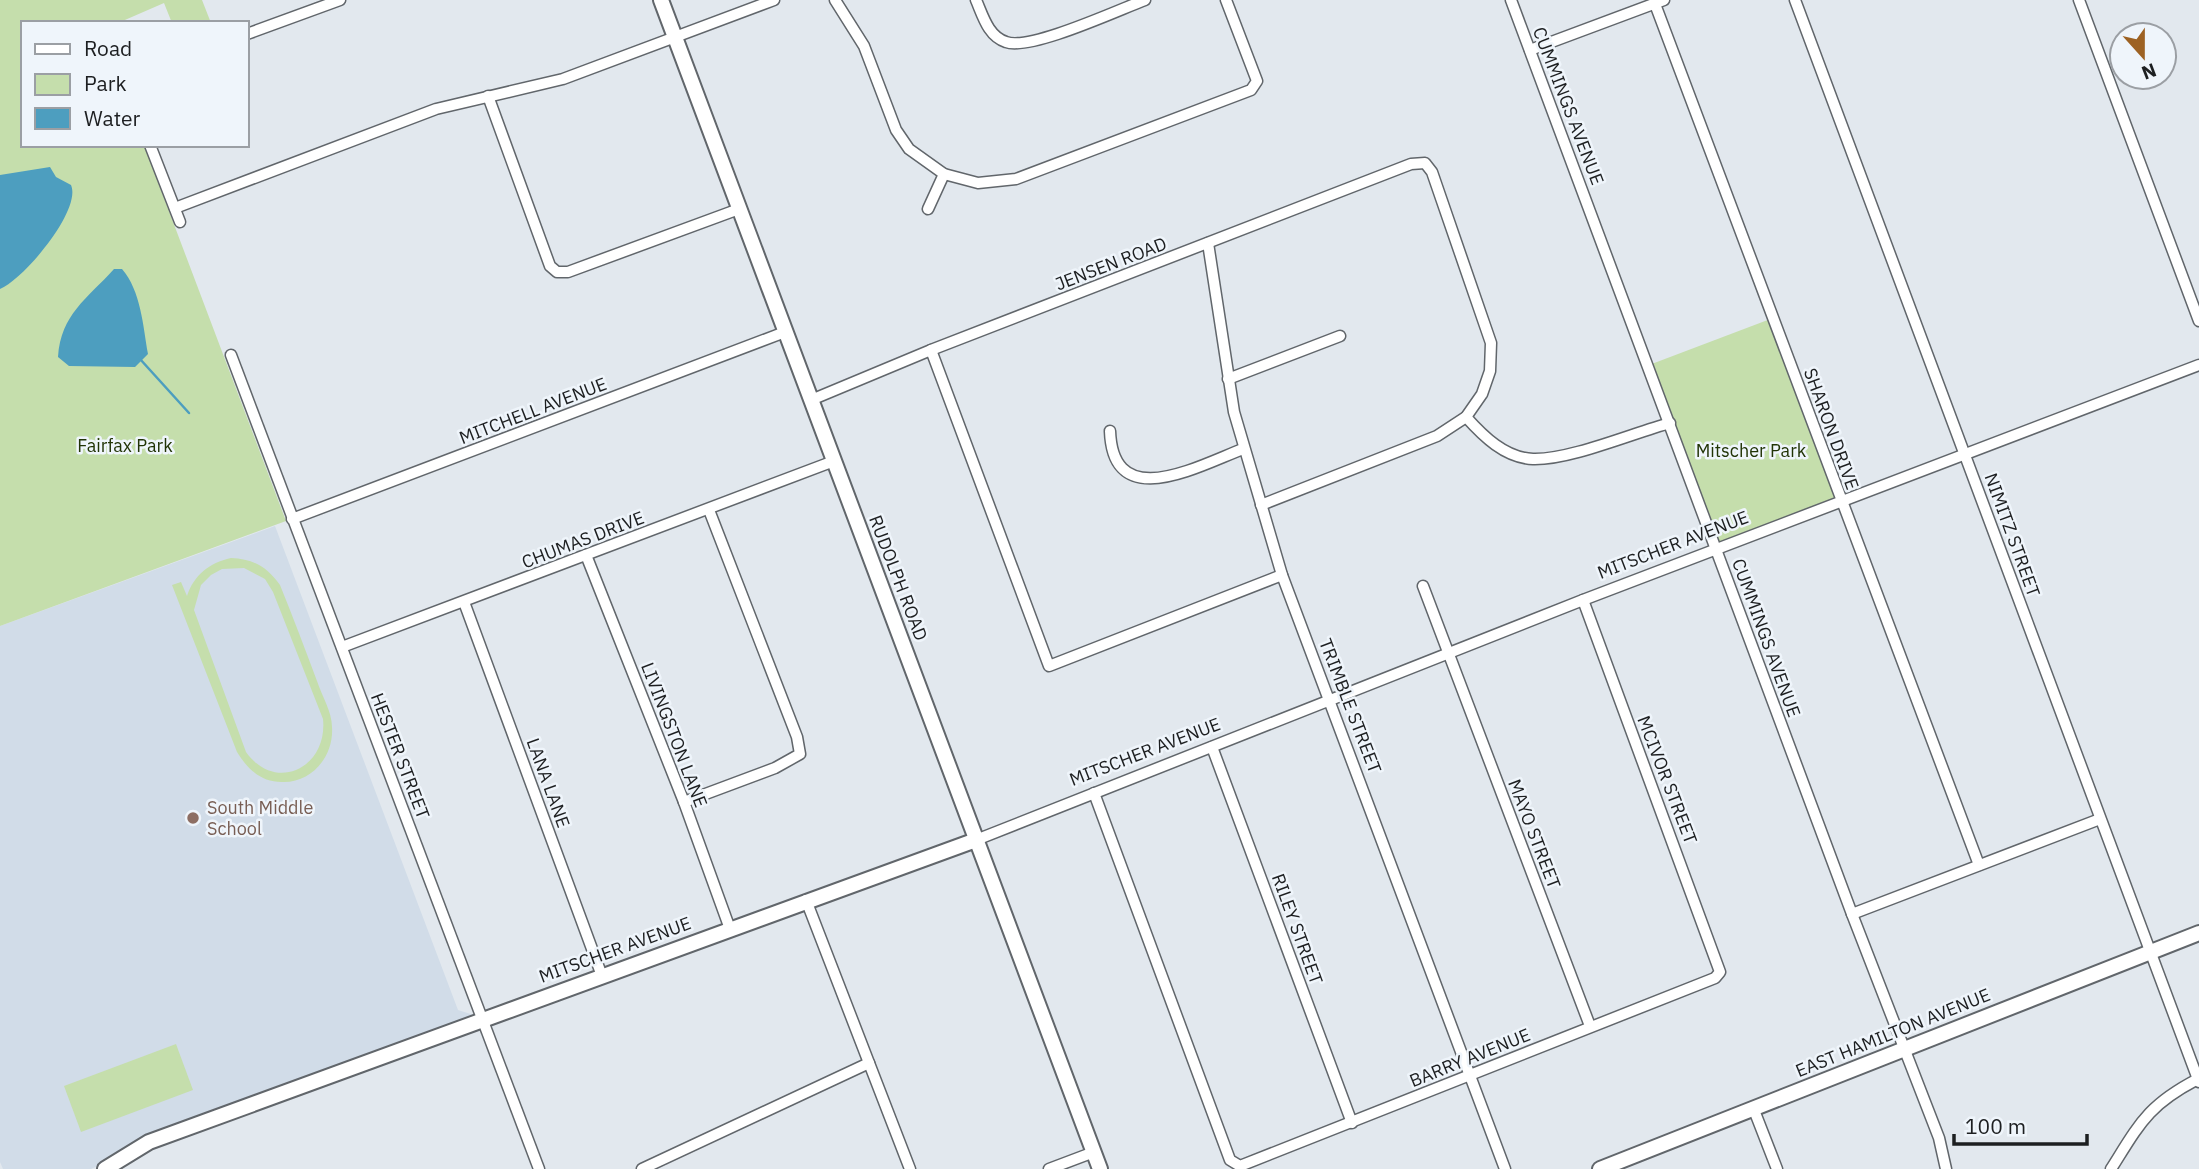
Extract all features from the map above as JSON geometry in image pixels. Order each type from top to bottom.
[{"type":"street","points":[[248,34],[340,0]]},
{"type":"street","name":"RUDOLPH ROAD","points":[[661,0],[1100,1169]]},
{"type":"street","points":[[175,208],[436,109],[562,79],[774,0]]},
{"type":"street","points":[[835,0],[864,46],[896,130],[909,149],[944,174],[978,183],[1016,179],[1251,90],[1257,81],[1226,0]]},
{"type":"street","points":[[976,0],[988,29],[1004,42],[1018,45],[1040,40],[1144,0]]},
{"type":"street","name":"CUMMINGS AVENUE","points":[[1511,0],[1852,914],[1939,1138],[1947,1169]]},
{"type":"street","name":"NIMITZ STREET","points":[[1795,0],[2199,1081]]},
{"type":"street","points":[[2079,0],[2199,321]]},
{"type":"street","points":[[1530,50],[1659,2]]},
{"type":"street","name":"SHARON DRIVE","points":[[1659,2],[1840,501],[1979,865]]},
{"type":"street","points":[[488,96],[550,266],[558,272],[568,272],[739,209]]},
{"type":"street","points":[[151,147],[180,222]]},
{"type":"street","name":"JENSEN ROAD","points":[[811,400],[931,350],[1411,164],[1425,163],[1432,172],[1462,252],[1491,343],[1490,371],[1482,394],[1466,417]]},
{"type":"street","points":[[928,209],[944,174]]},
{"type":"street","name":"TRIMBLE STREET","points":[[1208,243],[1228,379],[1243,449],[1282,575],[1505,1169]]},
{"type":"street","name":"MITCHELL AVENUE","points":[[292,519],[785,332]]},
{"type":"street","points":[[1228,379],[1340,336]]},
{"type":"street","points":[[931,350],[1049,666],[1282,575]]},
{"type":"street","name":"HESTER STREET","points":[[231,355],[539,1169]]},
{"type":"street","name":"MITSCHER AVENUE","points":[[105,1169],[149,1142],[976,840],[1583,600],[2199,365]]},
{"type":"street","points":[[1261,505],[1437,436],[1466,417],[1487,441],[1511,453],[1533,459],[1563,455],[1670,423]]},
{"type":"street","points":[[1110,431],[1115,460],[1125,471],[1147,480],[1165,478],[1243,449]]},
{"type":"street","name":"CHUMAS DRIVE","points":[[342,647],[834,461]]},
{"type":"street","points":[[684,802],[775,768],[800,754],[797,737],[709,510]]},
{"type":"street","name":"LIVINGSTON LANE","points":[[586,555],[684,802],[730,929]]},
{"type":"street","name":"MAYO STREET","points":[[1423,586],[1590,1026]]},
{"type":"street","name":"MCIVOR STREET","points":[[1583,600],[1720,964],[1720,972]]},
{"type":"street","name":"LANA LANE","points":[[464,602],[602,976]]},
{"type":"street","name":"RILEY STREET","points":[[1212,747],[1352,1123]]},
{"type":"street","name":"BARRY AVENUE","points":[[1094,793],[1230,1160],[1240,1166],[1715,978],[1720,972]]},
{"type":"street","points":[[1852,914],[2101,819]]},
{"type":"street","points":[[806,900],[910,1169]]},
{"type":"street","name":"EAST HAMILTON AVENUE","points":[[1600,1169],[2199,933]]},
{"type":"street","points":[[642,1169],[869,1063]]},
{"type":"street","points":[[2111,1169],[2139,1124],[2165,1096],[2199,1081]]},
{"type":"street","points":[[1754,1110],[1777,1169]]},
{"type":"street","points":[[1049,1169],[1094,1152]]},
{"type":"shaded area","name":"South Middle School","points":[[275,526],[458,1010],[483,1018],[149,1142],[91,1169],[3,1169],[0,1162],[0,626]]},
{"type":"green space","name":"Fairfax Park","points":[[0,0],[202,0],[210,21],[171,21],[164,3],[123,21],[21,21],[21,147],[145,147],[286,521],[0,626]]},
{"type":"green space","name":"Mitscher Park","points":[[1773,318],[1840,501],[1716,550],[1649,365]]},
{"type":"green space","points":[[231,558],[253,562],[270,573],[280,585],[329,710],[332,737],[325,757],[312,772],[294,781],[276,782],[262,778],[251,770],[237,752],[172,585],[181,582],[187,596],[198,576]],"holes":[[[244,568],[265,579],[273,592],[323,719],[322,736],[309,762],[285,773],[258,765],[246,752],[194,610],[201,585],[222,569]]]},
{"type":"green space","points":[[176,1044],[193,1090],[81,1132],[64,1086]]},
{"type":"water","points":[[50,167],[56,177],[71,185],[72,196],[68,210],[49,243],[23,272],[0,289],[0,175]]},
{"type":"water","points":[[114,269],[122,269],[133,288],[140,309],[148,354],[135,367],[69,366],[58,357],[64,329],[77,308]]},
{"type":"waterway","points":[[140,359],[189,413]]},
{"type":"place","name":"South Middle School","points":[[193,818]]}]
